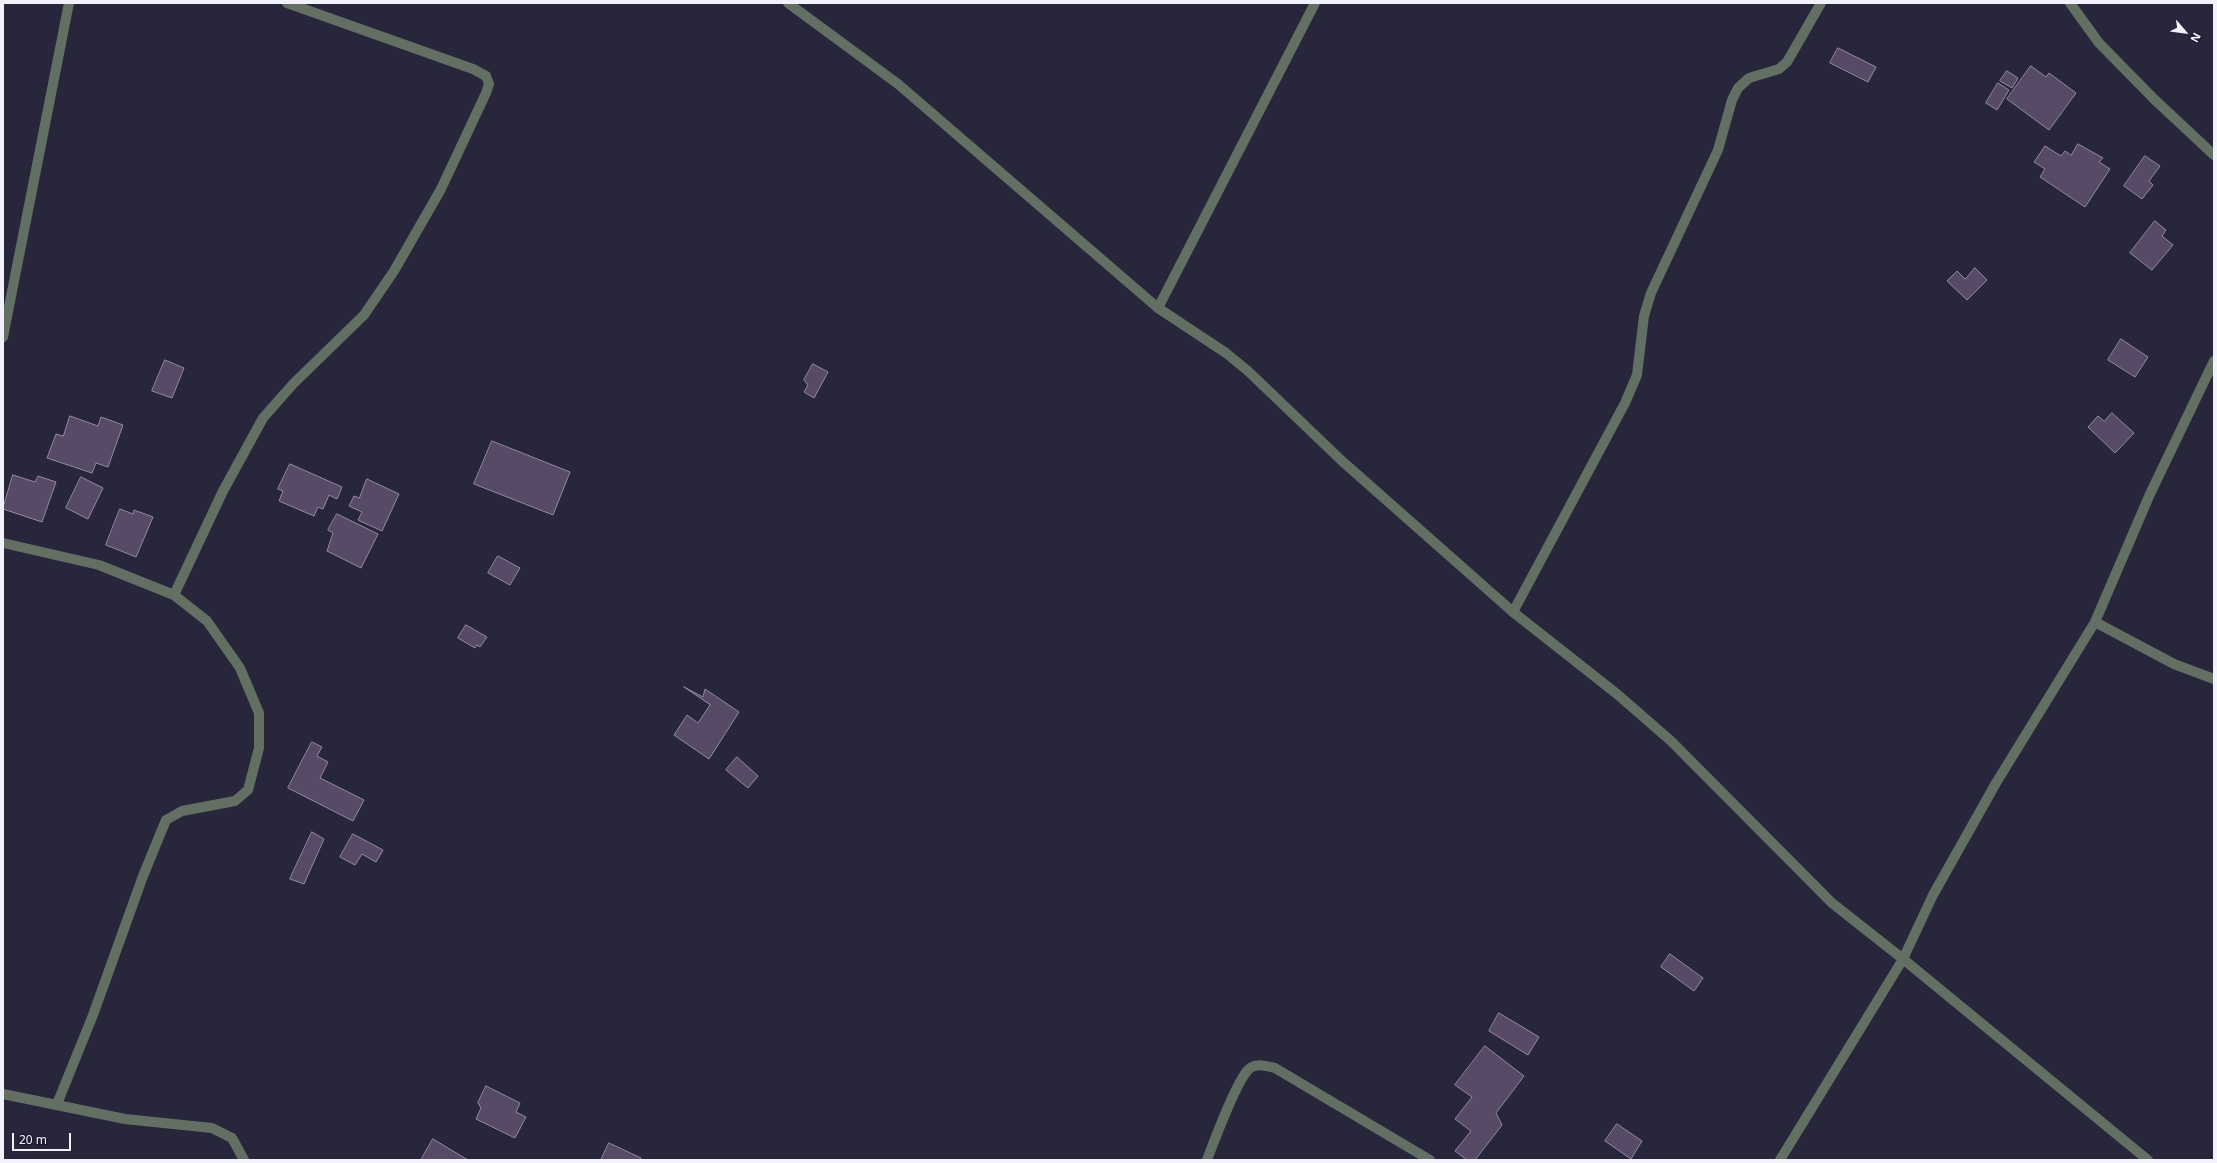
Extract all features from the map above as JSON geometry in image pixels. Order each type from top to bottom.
[{"type":"street","points":[[3,337],[69,3]]},
{"type":"street","points":[[174,595],[222,491],[263,418],[293,384],[364,315],[394,271],[441,189],[489,84],[486,76],[472,69],[287,3]]},
{"type":"street","points":[[788,3],[898,84],[1158,308],[1226,353],[1248,371],[1342,461],[1513,612],[1617,694],[1671,741],[1832,903],[1903,958],[2148,1160]]},
{"type":"street","points":[[1158,308],[1315,3]]},
{"type":"street","points":[[1513,612],[1625,403],[1637,375],[1644,316],[1651,293],[1718,150],[1732,100],[1738,88],[1749,78],[1779,70],[1788,62],[1821,3]]},
{"type":"street","points":[[2070,3],[2099,43],[2154,99],[2214,155]]},
{"type":"street","points":[[1780,1160],[1903,958],[1933,895],[1993,790],[2096,622],[2150,494],[2214,361]]},
{"type":"street","points":[[3,543],[100,565],[174,595],[207,621],[240,668],[259,713],[259,748],[248,790],[235,801],[182,811],[166,820],[143,876],[93,1015],[57,1104]]},
{"type":"street","points":[[2096,622],[2174,664],[2214,679]]},
{"type":"street","points":[[1206,1160],[1240,1083],[1249,1069],[1261,1064],[1274,1068],[1430,1160]]},
{"type":"street","points":[[3,1094],[125,1119],[212,1128],[232,1138],[244,1160]]},
{"type":"building","points":[[1838,48],[1876,67],[1868,82],[1830,63]]},
{"type":"building","points":[[2031,66],[2046,77],[2049,73],[2076,93],[2049,130],[2007,99]]},
{"type":"building","points":[[2007,71],[2018,78],[2012,88],[2000,81]]},
{"type":"building","points":[[1998,83],[2009,90],[1997,110],[1986,103]]},
{"type":"building","points":[[2078,144],[2103,158],[2099,162],[2110,169],[2085,207],[2040,177],[2045,169],[2034,162],[2045,146],[2061,156],[2065,151],[2071,155]]},
{"type":"building","points":[[2145,156],[2160,166],[2149,181],[2153,185],[2142,199],[2124,186]]},
{"type":"building","points":[[2155,221],[2166,230],[2162,236],[2173,245],[2152,270],[2130,253]]},
{"type":"building","points":[[1975,268],[1987,280],[1967,300],[1947,281],[1957,271],[1965,279]]},
{"type":"building","points":[[2121,339],[2148,357],[2135,377],[2108,360]]},
{"type":"building","points":[[165,360],[184,368],[172,398],[152,391]]},
{"type":"building","points":[[813,364],[828,372],[814,398],[804,392],[808,385],[804,380]]},
{"type":"building","points":[[2112,413],[2134,433],[2115,453],[2088,427],[2098,416],[2104,421]]},
{"type":"building","points":[[70,416],[98,426],[101,417],[123,425],[108,467],[96,463],[92,473],[47,458],[56,434],[63,436]]},
{"type":"building","points":[[492,441],[570,472],[553,515],[474,484]]},
{"type":"building","points":[[290,464],[342,487],[337,499],[329,495],[323,509],[318,507],[314,516],[279,501],[283,491],[278,489]]},
{"type":"building","points":[[13,475],[35,482],[38,476],[56,482],[42,522],[3,509]]},
{"type":"building","points":[[81,477],[103,488],[88,519],[66,508]]},
{"type":"building","points":[[367,479],[399,494],[382,531],[358,520],[362,512],[349,506],[354,496],[359,498]]},
{"type":"building","points":[[120,509],[133,514],[134,510],[153,517],[136,557],[106,545]]},
{"type":"building","points":[[337,514],[378,534],[361,568],[327,551],[333,533],[328,530]]},
{"type":"building","points":[[498,556],[520,568],[510,585],[488,573]]},
{"type":"building","points":[[466,625],[487,637],[480,647],[477,645],[475,648],[458,638]]},
{"type":"building","points":[[684,687],[703,697],[705,689],[739,712],[709,759],[674,735],[687,715],[698,723],[710,705]]},
{"type":"building","points":[[312,742],[322,747],[317,756],[328,762],[320,778],[364,800],[353,821],[288,788]]},
{"type":"building","points":[[737,757],[758,776],[748,788],[726,770]]},
{"type":"building","points":[[312,832],[324,839],[304,884],[290,879]]},
{"type":"building","points":[[353,834],[383,850],[376,862],[362,854],[355,865],[340,857]]},
{"type":"building","points":[[1670,954],[1703,978],[1694,991],[1661,967]]},
{"type":"building","points":[[1499,1013],[1539,1037],[1528,1055],[1489,1031]]},
{"type":"building","points":[[1485,1046],[1524,1076],[1496,1113],[1502,1125],[1475,1160],[1467,1160],[1455,1151],[1471,1131],[1455,1119],[1472,1097],[1455,1085]]},
{"type":"building","points":[[486,1086],[520,1103],[516,1112],[526,1117],[515,1138],[476,1119],[481,1108],[478,1103]]},
{"type":"building","points":[[1617,1124],[1642,1141],[1631,1159],[1605,1141]]},
{"type":"building","points":[[433,1139],[468,1160],[421,1160]]},
{"type":"building","points":[[609,1143],[641,1158],[640,1160],[601,1160]]}]
